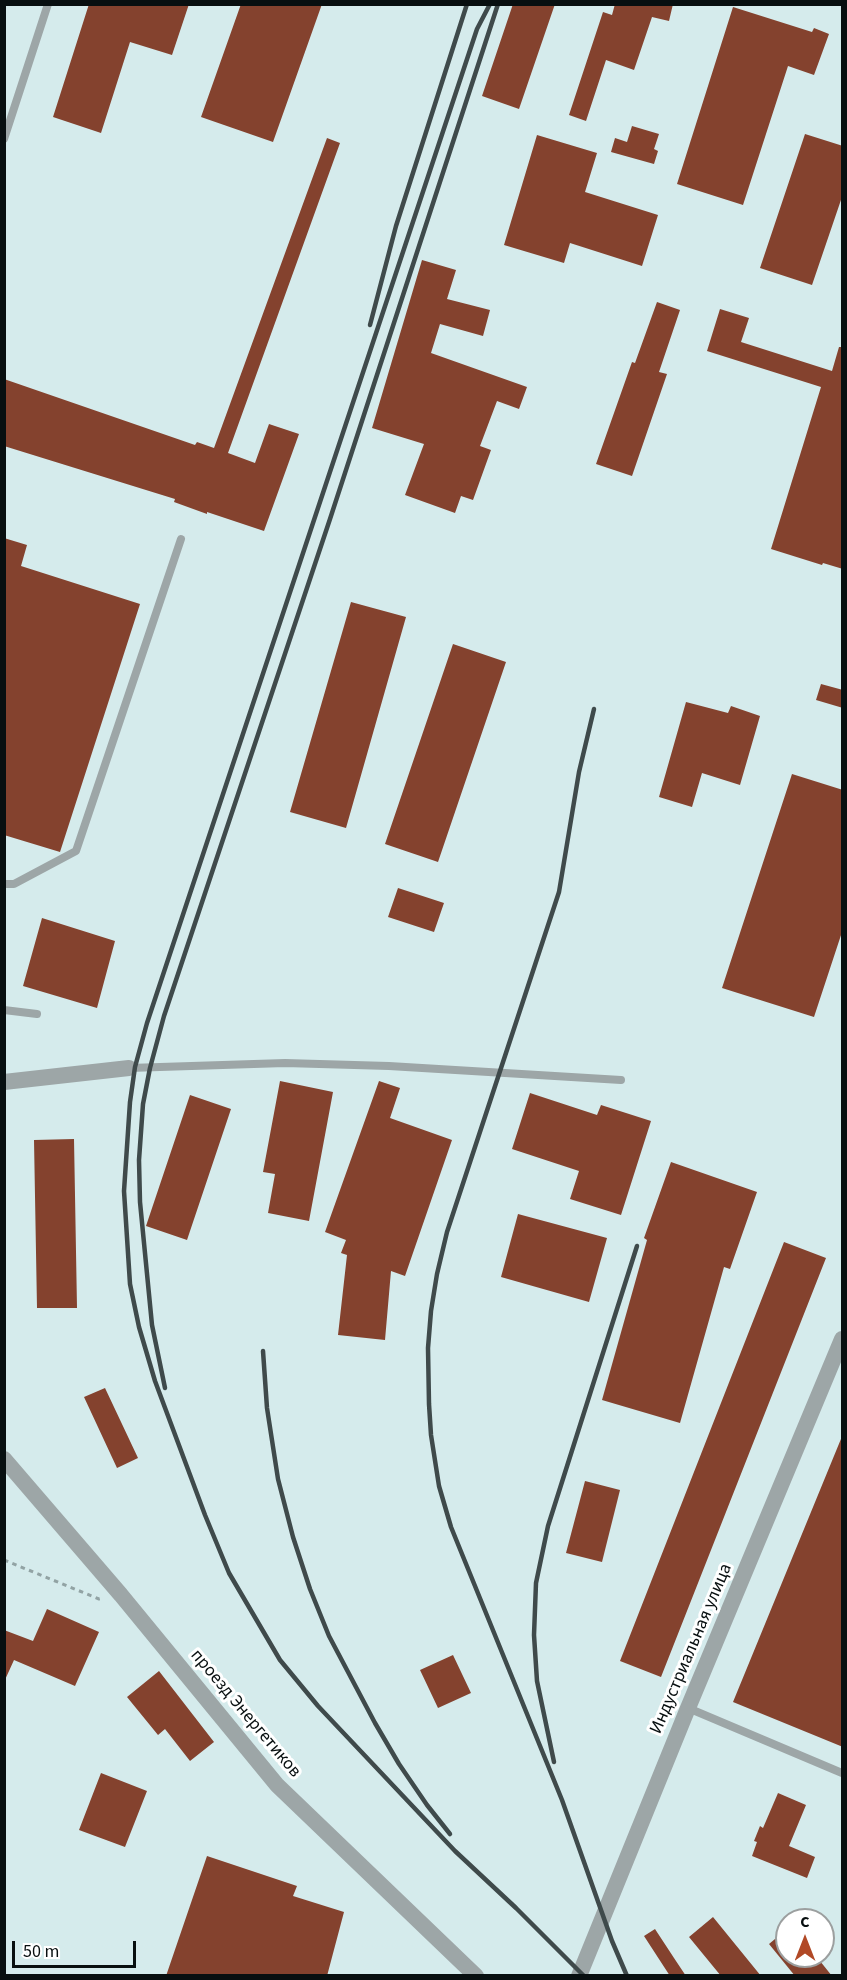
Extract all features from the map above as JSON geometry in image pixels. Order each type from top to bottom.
[{"type":"street","points":[[4,1082],[129,1068]]},
{"type":"street","name":"Индустриальная улица","points":[[579,1976],[688,1708],[843,1339]]},
{"type":"street","name":"проезд Энергетиков","points":[[4,1459],[121,1595],[277,1785],[476,1976]]},
{"type":"lane","points":[[4,139],[48,4]]},
{"type":"lane","points":[[4,884],[14,884],[76,851],[181,539]]},
{"type":"lane","points":[[4,1010],[37,1014]]},
{"type":"lane","points":[[129,1068],[285,1063],[388,1066],[621,1080]]},
{"type":"lane","points":[[688,1708],[843,1773]]},
{"type":"path","points":[[4,1560],[99,1599],[121,1595]]},
{"type":"building","points":[[89,4],[189,4],[172,55],[130,42],[101,133],[53,117]]},
{"type":"building","points":[[241,4],[322,4],[273,142],[201,117]]},
{"type":"building","points":[[513,4],[555,4],[519,109],[482,96]]},
{"type":"building","points":[[615,4],[673,4],[669,21],[652,17],[634,70],[606,60],[586,121],[569,115],[603,12],[612,15]]},
{"type":"building","points":[[733,7],[812,32],[814,28],[829,34],[814,75],[788,66],[743,205],[677,184]]},
{"type":"building","points":[[632,126],[659,134],[654,149],[658,151],[654,164],[611,152],[615,138],[627,142]]},
{"type":"building","points":[[805,134],[843,146],[843,194],[812,285],[760,268]]},
{"type":"building","points":[[537,135],[597,153],[585,192],[658,215],[642,266],[570,243],[564,263],[504,245]]},
{"type":"building","points":[[327,138],[340,143],[228,453],[255,463],[269,424],[299,434],[264,531],[207,512],[207,514],[174,502],[175,499],[4,446],[4,379],[195,445],[197,442],[214,448]]},
{"type":"building","points":[[422,260],[456,270],[447,299],[490,310],[483,336],[440,324],[431,353],[527,387],[519,409],[497,401],[480,446],[491,450],[473,500],[461,496],[455,513],[405,495],[424,444],[372,428]]},
{"type":"building","points":[[657,302],[680,310],[659,372],[667,374],[632,476],[596,464],[632,362],[635,363]]},
{"type":"building","points":[[720,309],[749,318],[741,342],[832,371],[839,347],[843,347],[843,569],[771,549],[821,387],[707,351]]},
{"type":"building","points":[[4,538],[27,545],[21,566],[140,604],[60,852],[4,835]]},
{"type":"building","points":[[351,602],[406,617],[346,828],[290,812]]},
{"type":"building","points":[[453,644],[506,662],[438,862],[385,844]]},
{"type":"building","points":[[821,684],[843,690],[843,708],[816,700]]},
{"type":"building","points":[[686,702],[728,713],[731,706],[760,716],[740,785],[702,773],[692,807],[659,797]]},
{"type":"building","points":[[792,774],[843,790],[843,929],[814,1017],[722,988]]},
{"type":"building","points":[[398,888],[444,903],[434,932],[388,917]]},
{"type":"building","points":[[42,918],[115,941],[97,1008],[23,986]]},
{"type":"building","points":[[280,1081],[333,1092],[309,1221],[268,1213],[275,1174],[263,1172]]},
{"type":"building","points":[[379,1081],[400,1088],[390,1118],[452,1140],[405,1276],[391,1271],[385,1340],[338,1335],[347,1255],[341,1253],[346,1240],[325,1232]]},
{"type":"building","points":[[530,1093],[597,1115],[601,1105],[651,1121],[621,1215],[570,1199],[579,1171],[512,1149]]},
{"type":"building","points":[[190,1095],[231,1109],[187,1240],[146,1226]]},
{"type":"building","points":[[74,1139],[77,1308],[37,1308],[34,1140]]},
{"type":"building","points":[[671,1162],[757,1192],[730,1269],[724,1267],[680,1423],[602,1400],[647,1240],[644,1238]]},
{"type":"building","points":[[518,1214],[607,1238],[589,1302],[501,1277]]},
{"type":"building","points":[[784,1242],[826,1258],[661,1677],[620,1661]]},
{"type":"building","points":[[105,1388],[138,1458],[117,1468],[84,1397]]},
{"type":"building","points":[[843,1434],[843,1747],[733,1702]]},
{"type":"building","points":[[585,1481],[620,1490],[602,1562],[566,1553]]},
{"type":"building","points":[[47,1609],[99,1632],[75,1686],[14,1660],[4,1682],[4,1630],[33,1641]]},
{"type":"building","points":[[453,1655],[471,1693],[438,1708],[420,1670]]},
{"type":"building","points":[[159,1671],[214,1742],[190,1761],[165,1729],[158,1735],[127,1697]]},
{"type":"building","points":[[101,1773],[147,1791],[125,1847],[79,1830]]},
{"type":"building","points":[[778,1793],[806,1805],[789,1846],[815,1857],[807,1878],[752,1856],[757,1842],[754,1841],[760,1826],[763,1828]]},
{"type":"building","points":[[207,1856],[297,1886],[293,1896],[344,1912],[327,1976],[166,1976]]},
{"type":"building","points":[[713,1917],[761,1976],[721,1976],[689,1937]]},
{"type":"building","points":[[655,1929],[686,1976],[670,1976],[644,1936]]},
{"type":"building","points":[[775,1939],[775,1951],[769,1944]]},
{"type":"building","points":[[788,1968],[826,1968],[832,1976],[795,1976]]},
{"type":"railway","points":[[370,325],[396,226],[467,4]]},
{"type":"railway","points":[[490,4],[477,29],[147,1023],[135,1067],[130,1102],[124,1191],[130,1284],[139,1327],[155,1381],[229,1573],[280,1660],[318,1706],[455,1851],[516,1908]]},
{"type":"railway","points":[[165,1388],[152,1325],[140,1202],[139,1160],[143,1104],[150,1068],[164,1016],[330,519],[498,4]]},
{"type":"railway","points":[[594,709],[579,772],[559,892],[447,1232],[437,1274],[428,1348],[429,1404],[439,1486],[451,1527],[562,1800],[612,1941],[627,1976]]},
{"type":"railway","points":[[554,1762],[537,1681],[534,1635],[536,1583],[548,1526],[637,1246]]},
{"type":"railway","points":[[263,1351],[267,1408],[278,1479],[310,1589],[329,1636],[375,1723],[399,1764],[450,1834]]},
{"type":"railway","points":[[512,1904],[584,1976]]}]
